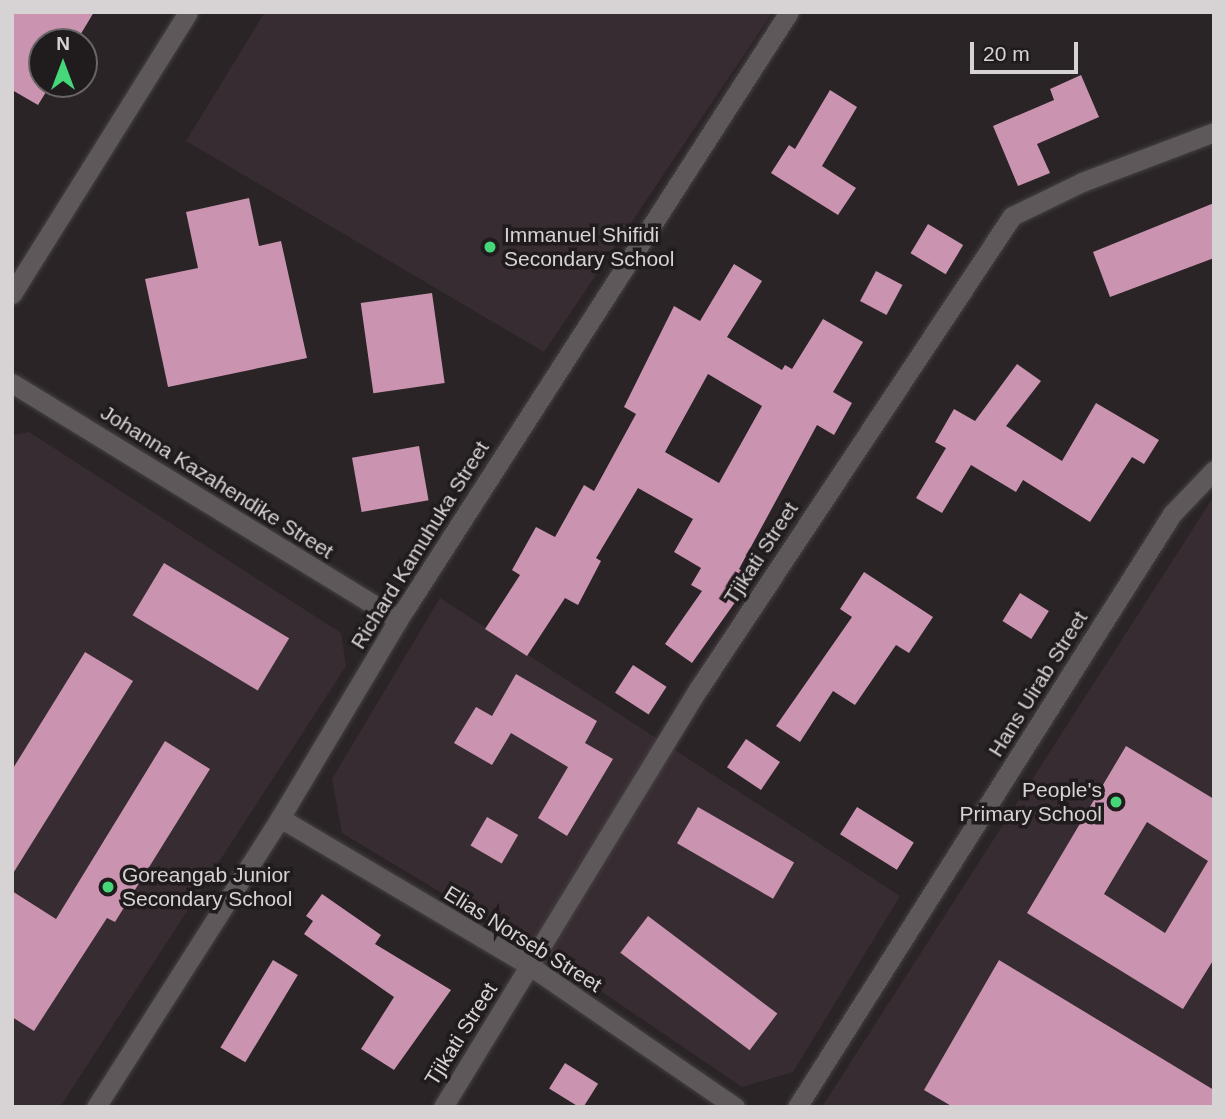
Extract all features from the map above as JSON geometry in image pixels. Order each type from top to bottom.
[{"type":"street","points":[[12,294],[188,12]]},
{"type":"street","name":"Richard Kamuhuka Street","points":[[96,1107],[280,818],[398,620],[789,12]]},
{"type":"street","name":"Tjikati Street","points":[[443,1107],[699,688],[1012,216],[1082,182],[1214,132]]},
{"type":"street","name":"Johanna Kazahendike Street","points":[[12,383],[398,620]]},
{"type":"street","name":"Hans Uirab Street","points":[[797,1107],[1172,514],[1214,470]]},
{"type":"street","name":"Elias Norseb Street","points":[[280,818],[530,966],[735,1107]]},
{"type":"shaded area","name":"Immanuel Shifidi Secondary School","points":[[265,12],[773,12],[544,352],[186,141]]},
{"type":"shaded area","name":"Goreangab Junior Secondary School","points":[[29,432],[341,633],[346,666],[60,1107],[12,1107],[12,435]]},
{"type":"shaded area","name":"People's Primary School","points":[[1214,496],[1214,1107],[822,1107]]},
{"type":"shaded area","points":[[440,598],[900,896],[793,1072],[742,1087],[570,970],[342,833],[332,779]]},
{"type":"building","points":[[12,12],[94,12],[84,28],[28,28],[28,98],[42,98],[38,105],[12,90]]},
{"type":"building","points":[[1081,75],[1099,117],[1037,144],[1050,173],[1018,186],[993,126],[1054,100],[1050,89]]},
{"type":"building","points":[[830,90],[857,107],[822,166],[856,188],[838,215],[771,173],[789,145],[795,149]]},
{"type":"building","points":[[249,198],[259,246],[281,241],[307,358],[168,387],[145,279],[198,268],[186,212]]},
{"type":"building","points":[[1214,203],[1214,258],[1110,297],[1093,252]]},
{"type":"building","points":[[928,224],[963,245],[946,274],[910,253]]},
{"type":"building","points":[[734,264],[762,281],[727,337],[782,370],[785,365],[792,369],[823,319],[863,342],[833,392],[852,403],[834,435],[817,425],[739,569],[753,577],[692,663],[665,644],[702,591],[691,585],[701,568],[674,552],[693,519],[638,488],[596,558],[601,561],[578,605],[565,598],[527,656],[485,629],[520,575],[512,570],[536,527],[555,537],[584,485],[594,491],[636,414],[624,407],[674,306],[700,321]],"holes":[[[708,374],[762,406],[719,483],[665,452]]]},
{"type":"building","points":[[876,271],[902,285],[887,315],[860,301]]},
{"type":"building","points":[[432,293],[445,383],[373,393],[361,303]]},
{"type":"building","points":[[1017,364],[1041,381],[1006,426],[1062,461],[1096,403],[1159,440],[1144,464],[1132,457],[1090,522],[1023,480],[1016,492],[971,465],[942,513],[916,498],[946,448],[935,442],[954,409],[975,421]]},
{"type":"building","points":[[419,446],[429,500],[362,512],[352,458]]},
{"type":"building","points":[[164,563],[289,638],[258,690],[133,615]]},
{"type":"building","points":[[864,572],[933,617],[909,653],[896,645],[855,705],[833,691],[800,742],[776,726],[852,617],[840,609]]},
{"type":"building","points":[[1020,593],[1049,611],[1031,639],[1003,621]]},
{"type":"building","points":[[85,652],[133,681],[12,875],[12,770]]},
{"type":"building","points":[[633,665],[667,687],[649,714],[615,693]]},
{"type":"building","points":[[516,674],[597,721],[585,743],[613,759],[567,836],[538,818],[568,767],[511,733],[492,765],[454,743],[476,707],[492,716]]},
{"type":"building","points":[[746,739],[780,762],[761,790],[727,767]]},
{"type":"building","points":[[165,741],[210,769],[115,922],[107,918],[34,1031],[12,1017],[12,891],[56,919]]},
{"type":"building","points":[[1126,746],[1214,799],[1214,959],[1183,1009],[1027,913]],"holes":[[[1147,822],[1208,861],[1165,933],[1104,894]]]},
{"type":"building","points":[[698,807],[794,862],[773,899],[677,843]]},
{"type":"building","points":[[857,807],[914,843],[897,870],[840,834]]},
{"type":"building","points":[[487,817],[518,835],[502,864],[470,846]]},
{"type":"building","points":[[322,894],[381,935],[375,944],[451,990],[394,1070],[361,1049],[394,997],[304,934],[313,921],[306,916]]},
{"type":"building","points":[[648,916],[777,1013],[750,1050],[620,953]]},
{"type":"building","points":[[273,960],[298,975],[245,1062],[220,1047]]},
{"type":"building","points":[[999,960],[1214,1090],[1214,1107],[953,1107],[924,1090]]},
{"type":"building","points":[[565,1063],[598,1084],[583,1107],[579,1107],[549,1088]]},
{"type":"place","name":"Immanuel Shifidi Secondary School","points":[[490,247]]},
{"type":"place","name":"People's Primary School","points":[[1116,802]]},
{"type":"place","name":"Goreangab Junior Secondary School","points":[[108,887]]}]
